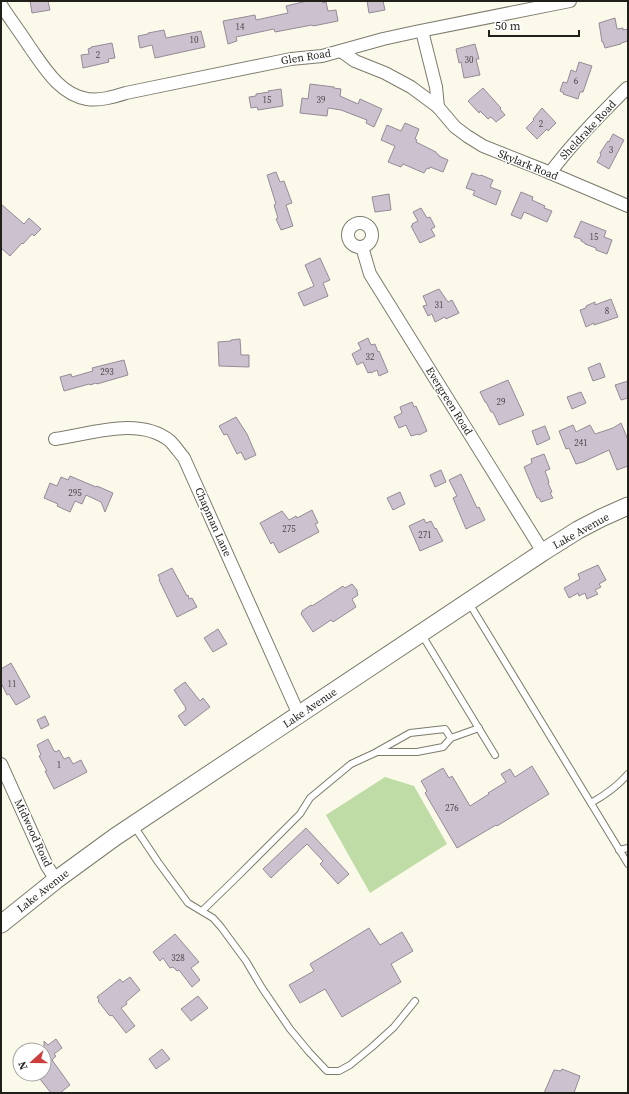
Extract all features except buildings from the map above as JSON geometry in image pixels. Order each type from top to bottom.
[{"type":"main road","name":"Lake Avenue","points":[[1,924],[56,880],[133,825],[421,633],[578,530],[628,506]]},
{"type":"street","name":"Glen Road","points":[[1,5],[48,73],[61,86],[71,93],[87,98],[106,99],[291,59],[322,56],[383,39],[570,1]]},
{"type":"street","points":[[422,31],[436,87],[438,107]]},
{"type":"street","name":"Skylark Road","points":[[341,51],[355,61],[411,87],[438,107],[454,126],[483,146],[628,206]]},
{"type":"street","name":"Sheldrake Road","points":[[550,173],[565,153],[596,119],[628,88]]},
{"type":"street","name":"Evergreen Road","points":[[362,247],[370,274],[543,552]]},
{"type":"street","name":"Chapman Lane","points":[[55,438],[127,427],[143,429],[168,440],[174,445],[184,458],[299,715]]},
{"type":"street","name":"Midwood Road","points":[[1,764],[47,866],[56,880]]},
{"type":"lane","points":[[469,602],[628,864]]},
{"type":"lane","points":[[421,633],[495,755]]},
{"type":"lane","points":[[377,752],[417,752],[443,747],[451,738],[479,728]]},
{"type":"lane","points":[[202,911],[300,814],[310,798],[351,764],[377,752],[410,733],[445,729],[451,738]]},
{"type":"lane","points":[[591,803],[606,794],[621,782],[628,774]]},
{"type":"lane","points":[[133,825],[188,903],[213,918],[221,926],[290,1028],[309,1052],[327,1071],[339,1071],[350,1065],[394,1027],[415,1001]]},
{"type":"lane","points":[[619,850],[628,848]]},
{"type":"green space","points":[[385,777],[414,786],[447,844],[370,893],[326,815]]}]
